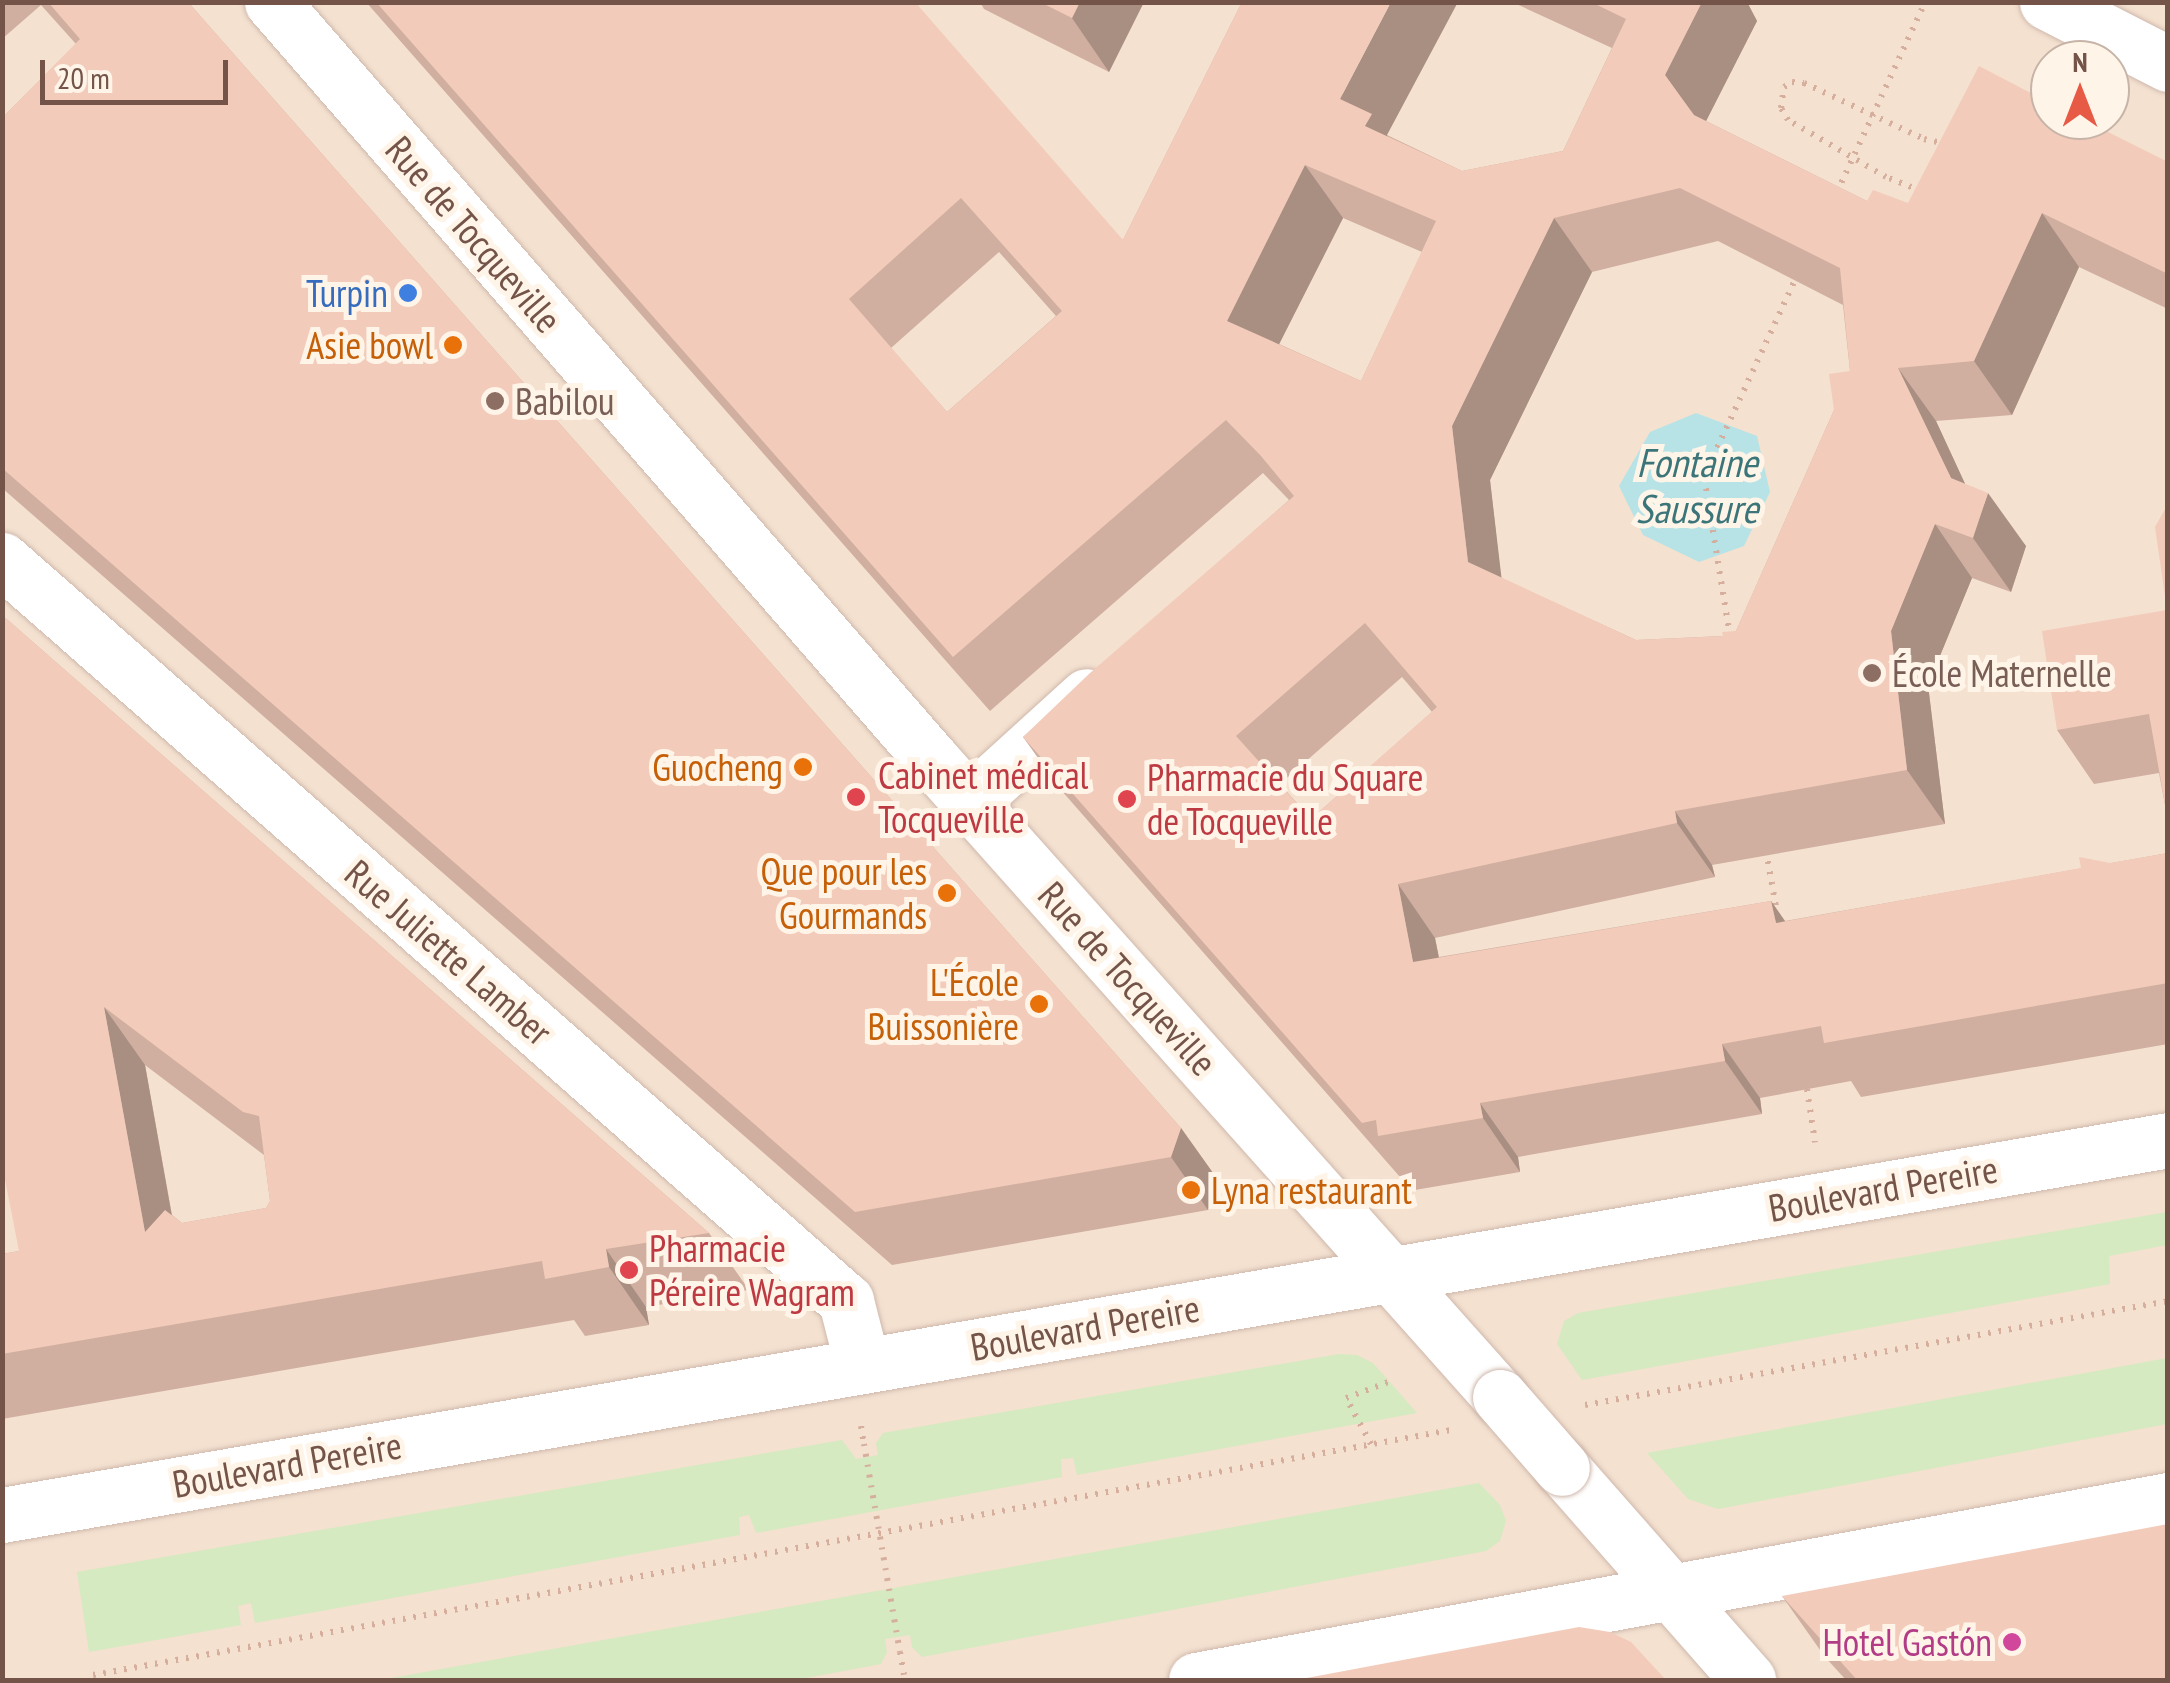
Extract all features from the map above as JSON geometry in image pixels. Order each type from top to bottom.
[{"type":"street","name":"Rue de Tocqueville","points":[[272,2],[1748,1680]]},
{"type":"street","points":[[2047,2],[2168,64]]},
{"type":"street","name":"Rue Juliette Lamber","points":[[2,560],[846,1300],[862,1364]]},
{"type":"street","points":[[971,801],[1126,661]]},
{"type":"street","name":"Boulevard Pereire","points":[[2,1515],[2168,1140]]},
{"type":"street","points":[[1196,1680],[2168,1500]]},
{"type":"path","points":[[1831,204],[1925,2]]},
{"type":"path","points":[[1928,198],[1788,120],[1781,108],[1784,87],[1804,82],[1924,139],[1956,147]]},
{"type":"path","points":[[1732,650],[1704,476],[1795,280]]},
{"type":"path","points":[[1765,843],[1778,920]]},
{"type":"path","points":[[1565,1409],[2168,1300]]},
{"type":"path","points":[[1371,1444],[1346,1398],[1391,1381]]},
{"type":"path","points":[[861,1425],[904,1675]]},
{"type":"path","points":[[93,1675],[1453,1429]]},
{"type":"shaded area","points":[[3,3],[2167,3],[2167,1680],[3,1680]]},
{"type":"green space","points":[[2167,1212],[2167,1245],[2109,1256],[2110,1284],[1582,1380],[1557,1344],[1564,1321],[1578,1313]]},
{"type":"green space","points":[[1339,1354],[1357,1355],[1373,1363],[1417,1413],[1077,1475],[1073,1458],[1061,1459],[1062,1477],[756,1533],[749,1515],[739,1517],[740,1535],[255,1623],[251,1603],[238,1606],[241,1625],[89,1652],[77,1572],[842,1440],[856,1459],[878,1455],[876,1443],[883,1433]]},
{"type":"green space","points":[[2167,1358],[2167,1424],[1718,1509],[1688,1499],[1647,1453]]},
{"type":"green space","points":[[1479,1483],[1500,1505],[1506,1521],[1500,1541],[1486,1551],[922,1657],[912,1647],[910,1635],[885,1639],[887,1652],[881,1664],[795,1680],[380,1680]]},
{"type":"water","name":"Fontaine Saussure","points":[[1696,413],[1757,436],[1770,492],[1744,546],[1699,562],[1643,535],[1619,486],[1650,432]]},
{"type":"building","points":[[48,2],[188,2],[1181,1128],[1171,1157],[855,1212],[2,468],[2,118],[80,39]]},
{"type":"building","points":[[376,2],[915,2],[1123,240],[1242,2],[1391,2],[1340,99],[1372,114],[1365,126],[1462,171],[1563,151],[1626,19],[1591,2],[1702,2],[1665,75],[1694,115],[1867,201],[1873,190],[1908,203],[1979,66],[2030,93],[2030,140],[2124,140],[2168,162],[2168,274],[2042,213],[1974,361],[1898,368],[1951,478],[1988,493],[1973,538],[1935,524],[1891,631],[1907,770],[1675,811],[1677,823],[1398,884],[1413,962],[1771,901],[1776,923],[2081,868],[2079,857],[2110,863],[2168,853],[2168,983],[1824,1043],[1821,1026],[1722,1044],[1725,1061],[1480,1103],[1483,1118],[1378,1136],[1376,1120],[1362,1123],[1023,737],[1090,673],[1294,496],[1226,420],[953,657]],"holes":[[[1305,165],[1436,221],[1361,381],[1227,321]],[[1680,188],[1840,268],[1850,371],[1829,374],[1834,410],[1736,631],[1722,632],[1723,636],[1636,640],[1468,562],[1452,426],[1554,218]],[[961,198],[1062,311],[947,412],[849,299]],[[1365,623],[1437,707],[1311,819],[1236,736]]]},
{"type":"building","points":[[1040,2],[1080,2],[1072,18]]},
{"type":"building","points":[[2168,504],[2168,821],[2149,714],[2057,730],[2042,631],[2167,610],[2155,527]]},
{"type":"building","points":[[2,615],[709,1233],[606,1249],[609,1267],[545,1279],[542,1261],[2,1354],[2,1254],[19,1251],[2,1164]],"holes":[[[104,1007],[243,1112],[259,1116],[270,1201],[266,1208],[182,1223],[165,1210],[145,1232]]]},
{"type":"building","points":[[2168,1524],[2168,1680],[1857,1680],[1782,1596]]},
{"type":"building","points":[[1579,1627],[1610,1632],[1631,1642],[1666,1680],[1296,1680]]},
{"type":"place","name":"Turpin","points":[[408,293]]},
{"type":"place","name":"Asie bowl","points":[[453,345]]},
{"type":"place","name":"Babilou","points":[[495,401]]},
{"type":"place","name":"École Maternelle","points":[[1872,673]]},
{"type":"place","name":"Guocheng","points":[[803,767]]},
{"type":"place","name":"Cabinet médical Tocqueville","points":[[856,797]]},
{"type":"place","name":"Pharmacie du Square de Tocqueville","points":[[1127,799]]},
{"type":"place","name":"Que pour les Gourmands","points":[[947,893]]},
{"type":"place","name":"L'École Buissonière","points":[[1039,1004]]},
{"type":"place","name":"Lyna restaurant","points":[[1191,1190]]},
{"type":"place","name":"Pharmacie Péreire Wagram","points":[[629,1270]]},
{"type":"place","name":"Hotel Gastón","points":[[2012,1642]]}]
